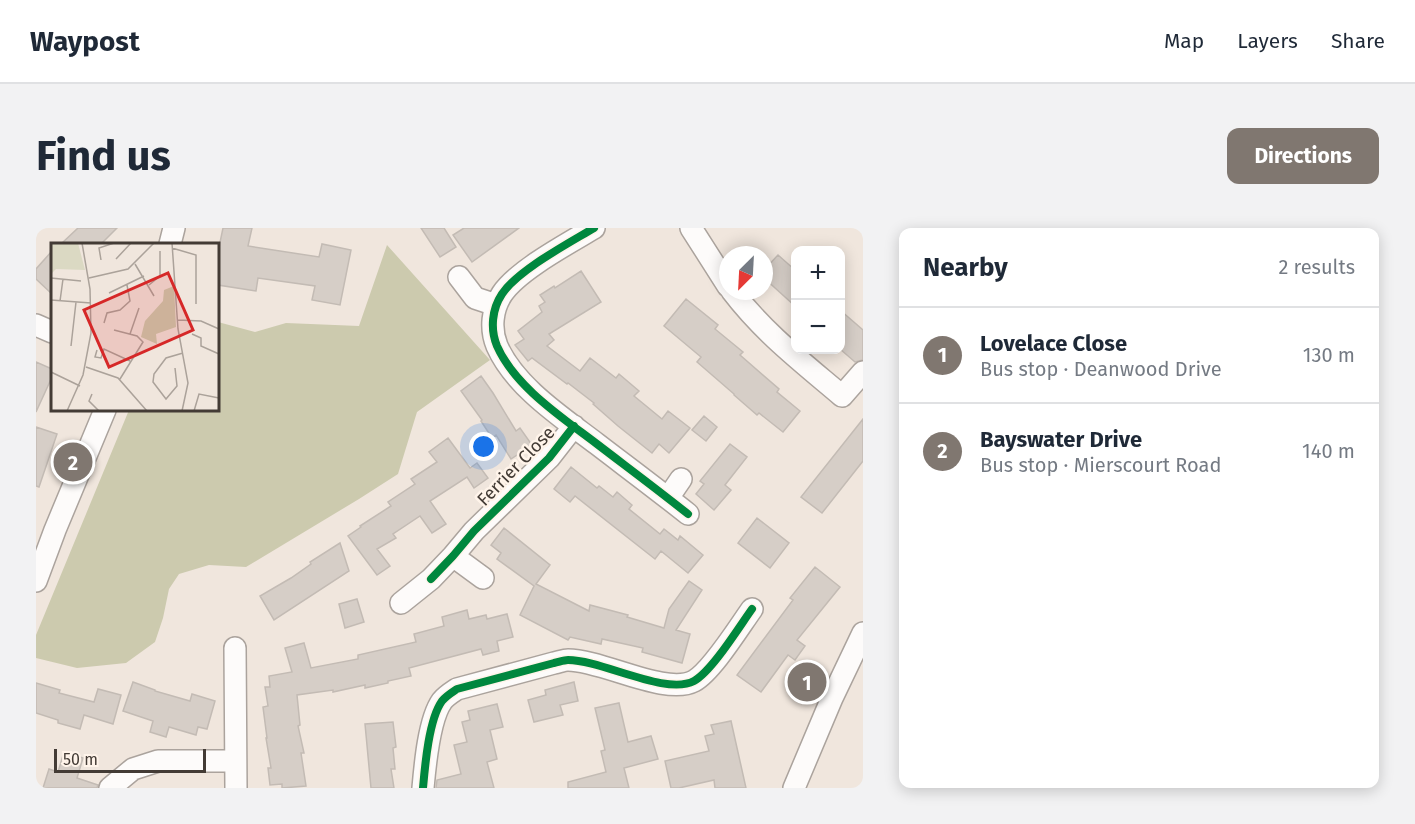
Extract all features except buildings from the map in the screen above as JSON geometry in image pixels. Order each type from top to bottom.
[{"type":"street","points":[[170,243],[174,228]]},
{"type":"street","points":[[574,426],[534,393],[510,368],[496,344],[493,328],[494,316],[496,305],[509,285],[526,270],[594,228]]},
{"type":"street","points":[[691,228],[719,272]]},
{"type":"street","points":[[459,277],[475,298],[496,305]]},
{"type":"street","points":[[740,300],[768,332],[842,396],[863,372]]},
{"type":"street","points":[[36,325],[51,332]]},
{"type":"street","points":[[36,581],[105,411]]},
{"type":"street","name":"Ferrier Close","points":[[401,603],[431,579],[474,531],[549,458],[574,426],[687,514]]},
{"type":"street","points":[[668,498],[681,479]]},
{"type":"street","points":[[453,556],[483,578]]},
{"type":"street","points":[[423,788],[432,728],[438,708],[443,699],[456,689],[568,660],[670,685],[683,684],[694,681],[705,672],[752,609]]},
{"type":"street","points":[[794,788],[827,709],[863,633]]},
{"type":"street","points":[[235,648],[236,788]]},
{"type":"street","points":[[110,788],[133,769],[158,761],[235,761]]},
{"type":"shaded area","points":[[387,245],[490,360],[417,412],[398,474],[246,567],[209,565],[179,574],[169,589],[155,642],[126,663],[77,668],[36,658],[36,635],[129,411],[219,411],[219,322],[255,332],[286,323],[359,326]]},
{"type":"cycle path","points":[[594,228],[545,258],[520,276],[502,294],[494,313],[495,340],[515,375],[541,401],[688,514]]},
{"type":"cycle path","points":[[431,579],[474,531],[549,458],[574,426]]},
{"type":"cycle path","points":[[423,788],[428,743],[434,719],[442,701],[457,689],[568,660],[598,665],[667,684],[694,681],[709,668],[752,609]]},
{"type":"place","name":"Bayswater Drive","points":[[73,462]]},
{"type":"place","name":"Lovelace Close","points":[[807,682]]}]
